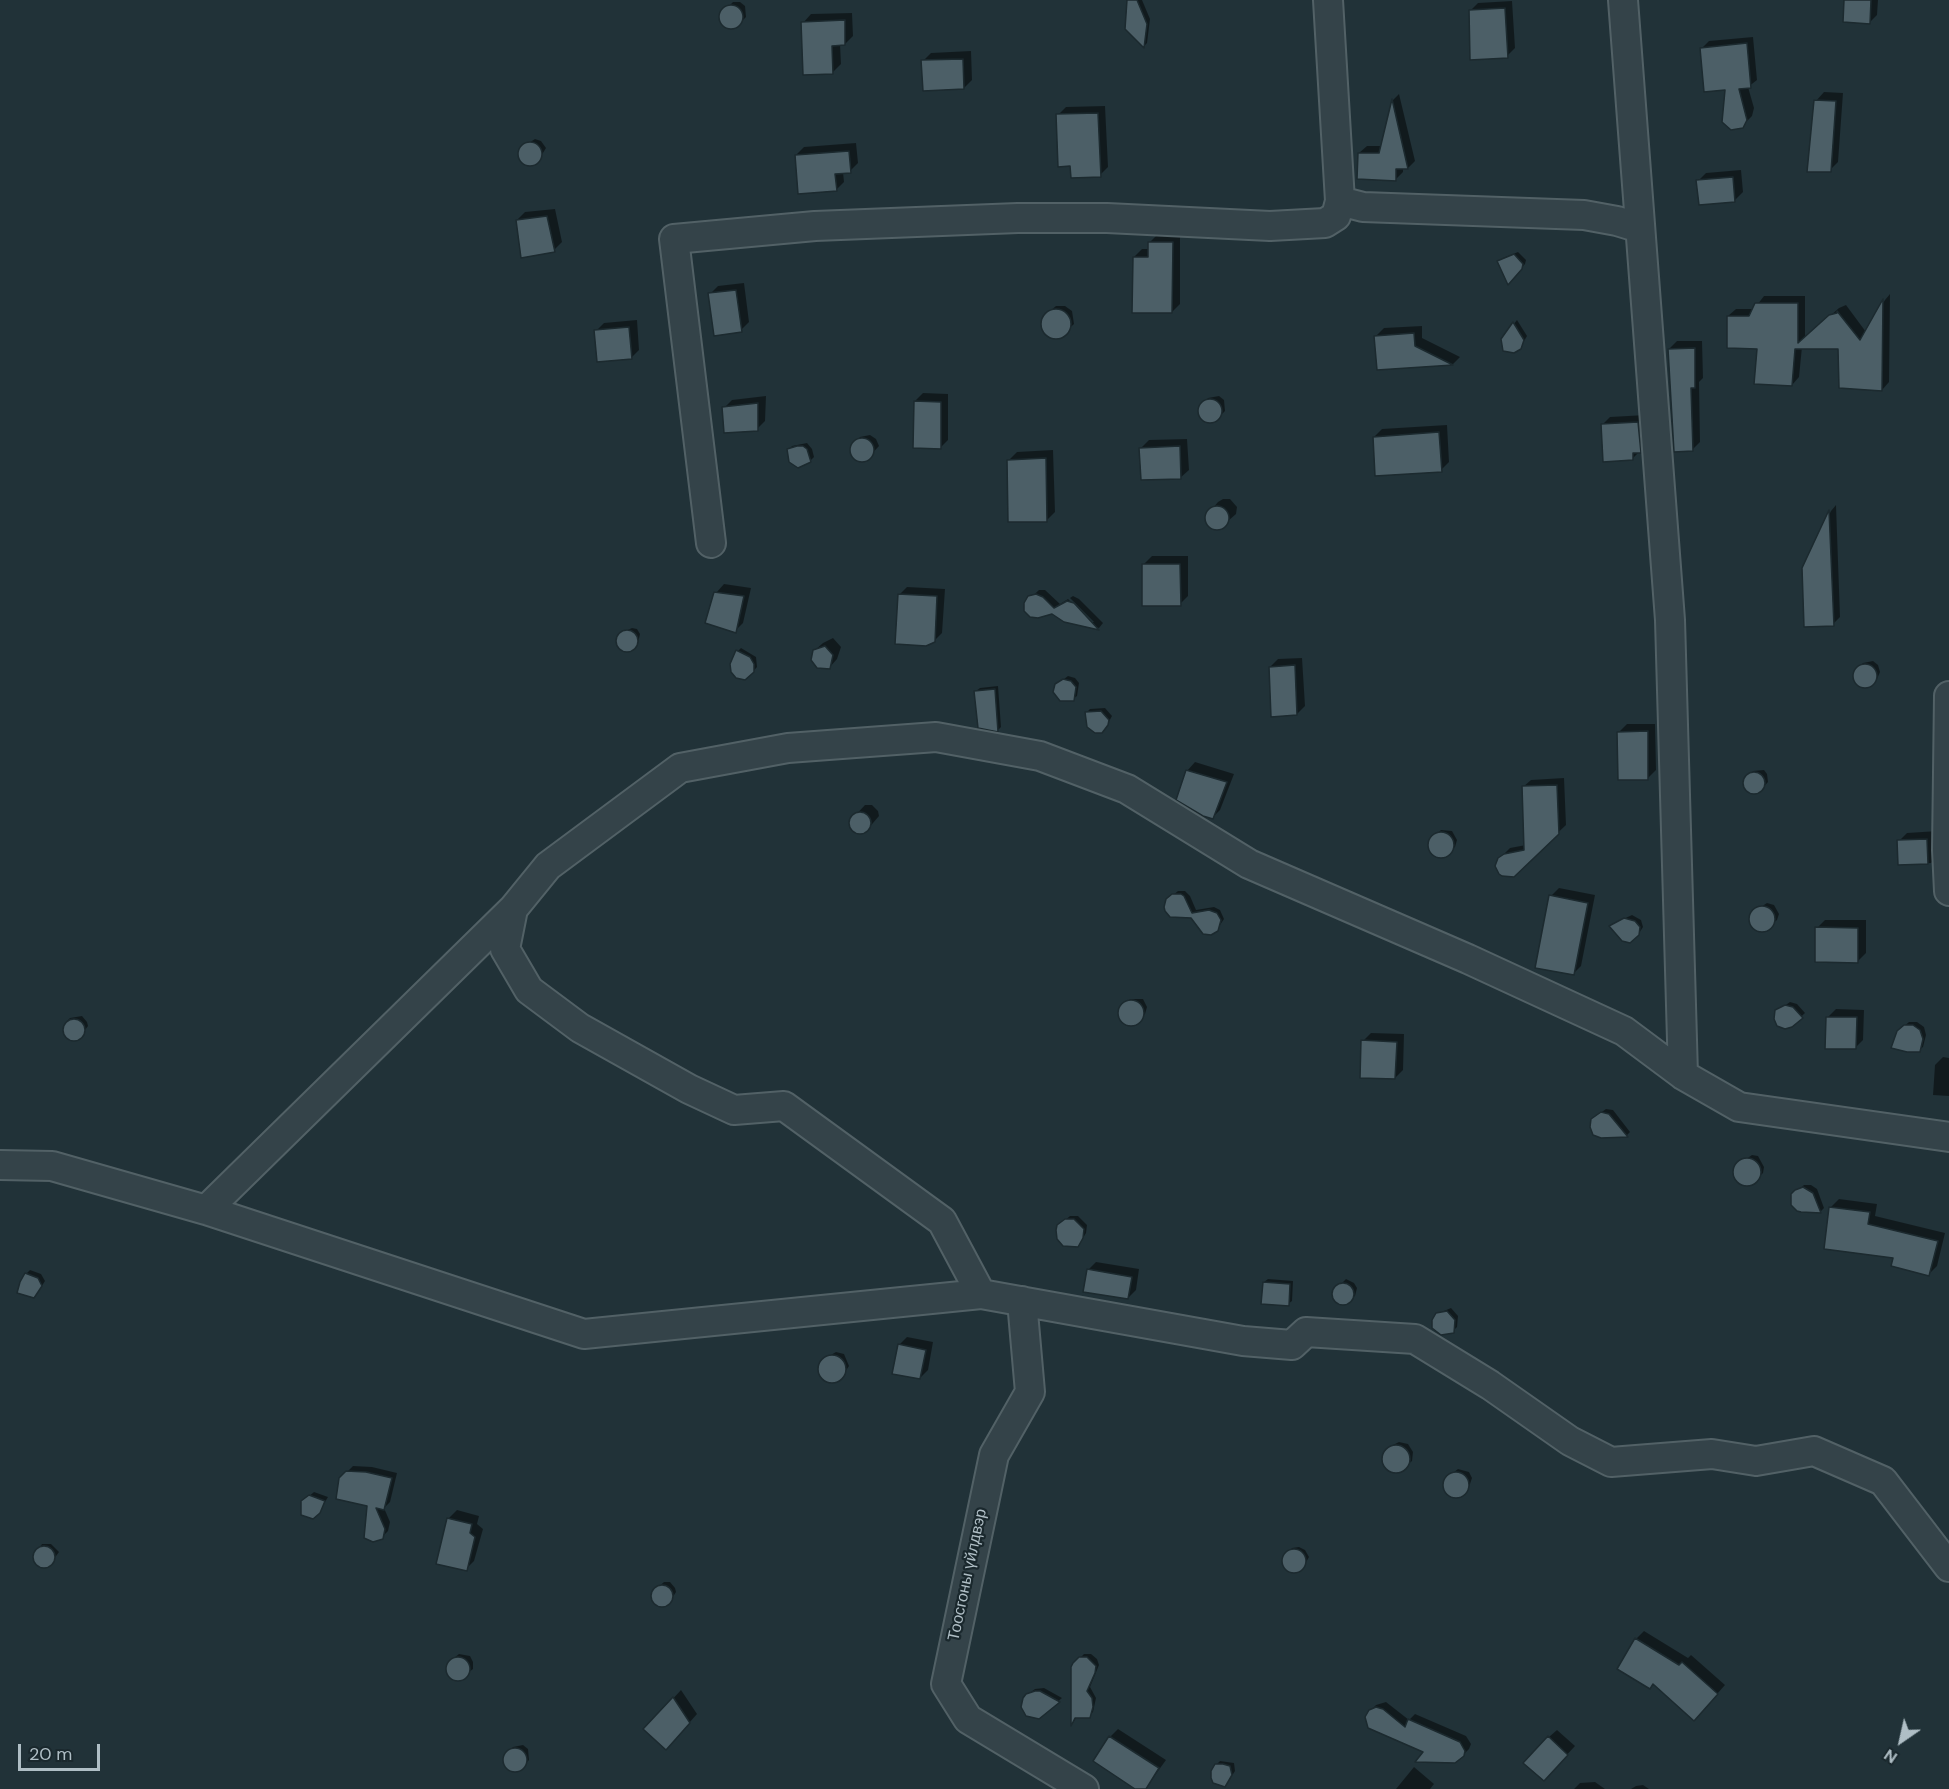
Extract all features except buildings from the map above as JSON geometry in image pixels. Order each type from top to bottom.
[{"type":"street","points":[[711,543],[674,239],[815,226],[1018,218],[1107,218],[1270,226],[1325,223],[1336,216],[1340,201],[1328,0]]},
{"type":"street","points":[[1623,0],[1670,620],[1683,1075]]},
{"type":"street","points":[[1340,201],[1363,207],[1584,215],[1640,228]]},
{"type":"street","points":[[1949,696],[1947,850],[1949,891]]},
{"type":"street","points":[[206,1210],[513,909],[548,866],[680,768],[788,748],[936,737],[1040,756],[1127,789],[1249,864],[1468,959],[1624,1031],[1683,1075],[1738,1107],[1949,1137]]},
{"type":"street","points":[[513,909],[505,949],[529,990],[580,1028],[689,1089],[734,1110],[784,1106],[942,1221],[981,1294]]},
{"type":"street","points":[[0,1165],[52,1166],[206,1210],[584,1334],[981,1294],[1243,1341],[1292,1345],[1306,1332],[1415,1339],[1490,1384],[1570,1441],[1611,1462],[1713,1454],[1756,1461],[1814,1451],[1883,1481],[1949,1567]]},
{"type":"street","name":"Тоосгоны үйлдвэр","points":[[1022,1301],[1030,1392],[994,1455],[946,1684],[968,1719],[1084,1789]]}]
